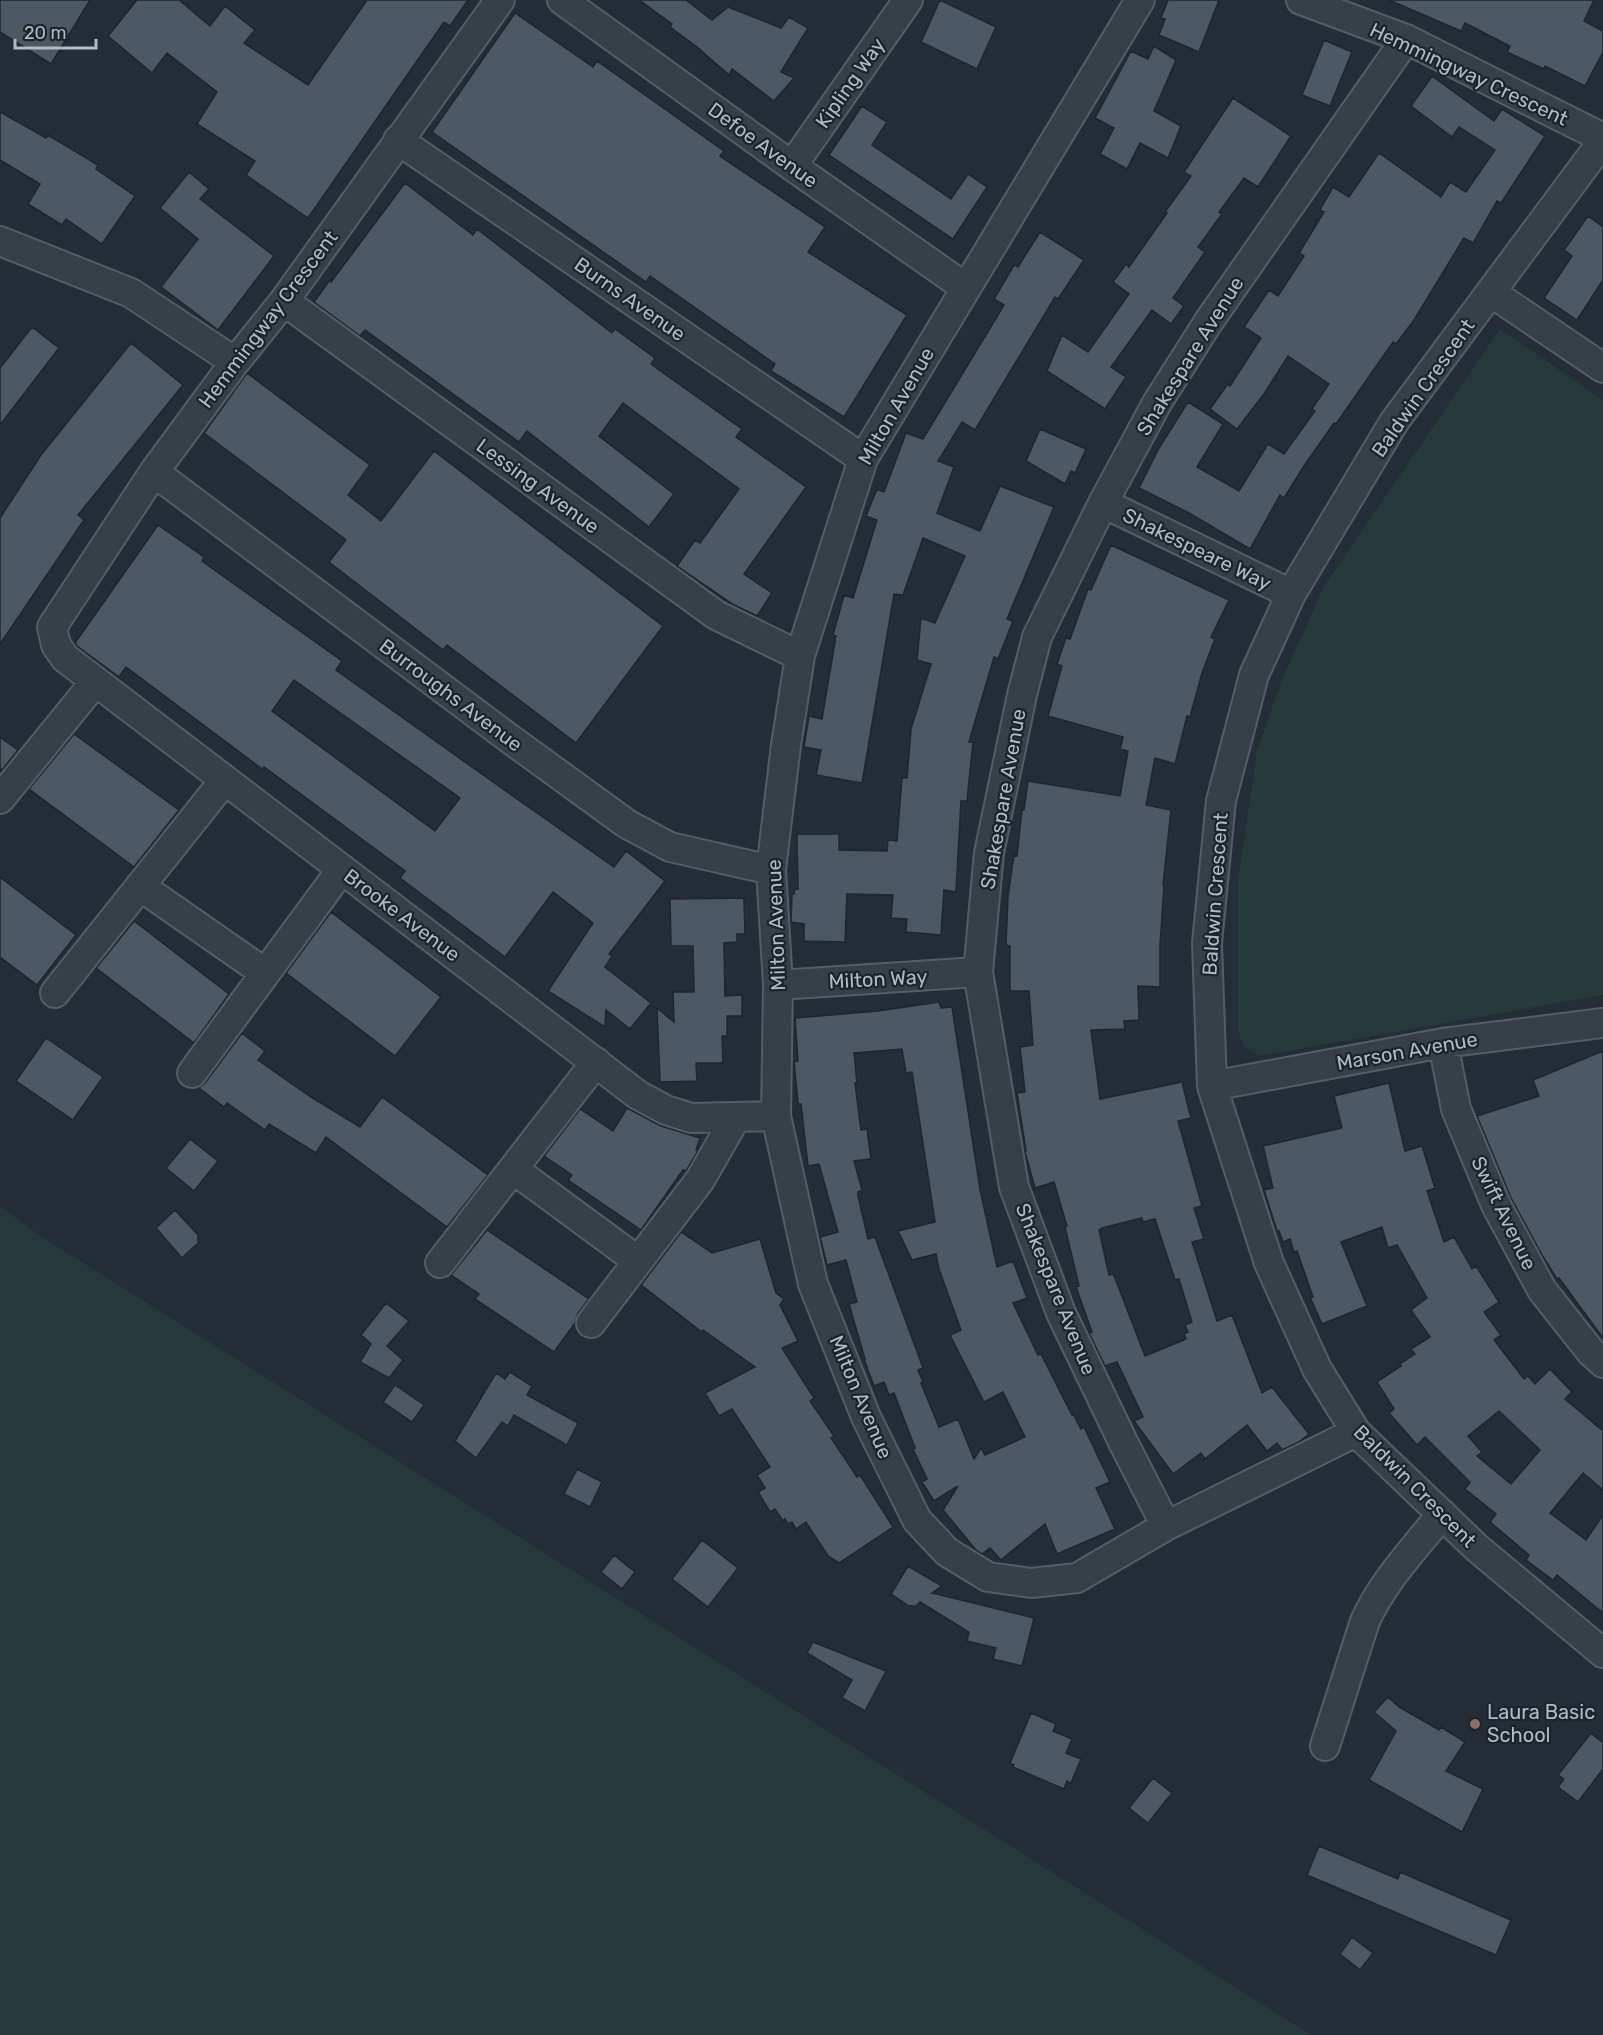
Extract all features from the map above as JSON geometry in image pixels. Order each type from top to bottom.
[{"type":"street","name":"Hemmingway Crescent","points":[[56,645],[52,627],[154,472],[235,362],[284,301],[500,0]]},
{"type":"street","name":"Defoe Avenue","points":[[562,0],[966,288]]},
{"type":"street","name":"Kipling Way","points":[[792,166],[908,0]]},
{"type":"street","name":"Milton Avenue","points":[[1140,0],[862,459],[800,656],[786,744],[771,870],[778,985],[776,1116],[813,1284],[866,1417],[917,1520],[947,1552],[988,1577],[1031,1583],[1077,1578],[1166,1526]]},
{"type":"street","name":"Hemmingway Crescent","points":[[1301,0],[1406,39],[1603,140]]},
{"type":"street","name":"Shakespare Avenue","points":[[1166,1526],[1061,1313],[1014,1187],[978,972],[989,853],[1022,695],[1037,638],[1103,503],[1157,403],[1209,321],[1406,39]]},
{"type":"street","name":"Burns Avenue","points":[[398,140],[862,459]]},
{"type":"street","name":"Baldwin Crescent","points":[[1603,140],[1394,422],[1292,594],[1254,675],[1221,801],[1207,944],[1212,1086],[1269,1263],[1317,1369],[1356,1432],[1477,1548],[1603,1653]]},
{"type":"street","points":[[0,241],[131,293],[235,362]]},
{"type":"street","points":[[1492,292],[1603,368]]},
{"type":"street","name":"Lessing Avenue","points":[[284,301],[716,615],[800,656]]},
{"type":"street","name":"Burroughs Avenue","points":[[154,472],[627,824],[670,848],[771,870]]},
{"type":"street","name":"Shakespeare Way","points":[[1103,503],[1292,594]]},
{"type":"street","name":"Brooke Avenue","points":[[56,645],[65,658],[224,781],[638,1095],[666,1110],[691,1118],[776,1116]]},
{"type":"street","points":[[0,799],[95,681]]},
{"type":"street","points":[[55,993],[224,781]]},
{"type":"street","points":[[192,1073],[342,869]]},
{"type":"street","points":[[141,886],[266,973]]},
{"type":"street","name":"Milton Way","points":[[778,985],[978,972]]},
{"type":"street","name":"Marson Avenue","points":[[1212,1086],[1443,1043],[1603,1023]]},
{"type":"street","name":"Swift Avenue","points":[[1443,1043],[1456,1109],[1496,1204],[1542,1290],[1591,1352],[1603,1363]]},
{"type":"street","points":[[440,1263],[596,1062]]},
{"type":"street","points":[[591,1323],[700,1180],[736,1117]]},
{"type":"street","points":[[513,1169],[638,1261]]},
{"type":"street","points":[[1166,1526],[1356,1432]]},
{"type":"street","points":[[1325,1746],[1372,1605],[1382,1589],[1442,1514]]},
{"type":"green space","points":[[1500,329],[1603,400],[1603,995],[1260,1056],[1244,1047],[1238,1031],[1238,880],[1257,751],[1281,682],[1324,586]]},
{"type":"green space","points":[[0,1206],[39,1235],[1311,2035],[0,2035]]},
{"type":"building","points":[[0,0],[90,0],[51,64],[0,32]]},
{"type":"building","points":[[137,0],[179,0],[210,26],[225,6],[255,30],[244,43],[308,85],[367,0],[468,0],[450,26],[444,22],[308,218],[246,175],[255,161],[197,124],[217,92],[167,53],[152,73],[108,36]]},
{"type":"building","points":[[639,0],[686,0],[712,20],[728,7],[781,28],[789,17],[808,28],[781,72],[794,78],[774,101],[732,69],[729,75],[670,27],[672,24]]},
{"type":"building","points":[[940,0],[996,27],[977,69],[921,42]]},
{"type":"building","points":[[1168,0],[1219,0],[1199,52],[1159,35],[1165,19],[1161,18]]},
{"type":"building","points":[[1389,0],[1594,0],[1584,21],[1603,31],[1603,52],[1585,86],[1545,66],[1544,69],[1507,52],[1510,46],[1465,23],[1461,31]]},
{"type":"building","points":[[515,13],[593,67],[597,61],[724,151],[720,156],[825,227],[808,252],[907,315],[844,417],[771,371],[775,364],[650,276],[646,282],[432,132]]},
{"type":"building","points":[[1324,40],[1352,52],[1330,106],[1302,95]]},
{"type":"building","points":[[1154,46],[1176,60],[1154,111],[1181,126],[1168,158],[1140,143],[1127,169],[1100,154],[1114,128],[1095,118],[1131,51],[1148,59]]},
{"type":"building","points":[[1432,76],[1494,121],[1502,109],[1545,136],[1501,203],[1497,201],[1473,243],[1464,238],[1414,320],[1396,344],[1393,342],[1336,424],[1334,423],[1284,498],[1280,495],[1250,549],[1189,513],[1139,488],[1159,448],[1188,402],[1223,424],[1197,467],[1239,491],[1268,444],[1284,454],[1315,411],[1312,409],[1329,384],[1288,356],[1264,394],[1237,429],[1210,409],[1228,384],[1230,386],[1261,338],[1244,327],[1269,290],[1278,296],[1304,256],[1299,253],[1324,212],[1320,210],[1333,187],[1349,197],[1379,153],[1441,197],[1450,182],[1466,192],[1495,150],[1459,127],[1452,137],[1411,106]]},
{"type":"building","points":[[1233,98],[1291,136],[1258,187],[1244,178],[1219,212],[1222,214],[1198,247],[1205,252],[1173,298],[1184,306],[1171,324],[1152,310],[1111,367],[1126,377],[1105,409],[1047,371],[1062,335],[1088,352],[1129,294],[1113,282],[1126,264],[1129,267],[1167,213],[1165,212],[1191,176],[1184,172]]},
{"type":"building","points":[[862,106],[887,122],[872,145],[951,199],[968,174],[987,187],[953,239],[829,155]]},
{"type":"building","points":[[0,112],[46,138],[48,135],[98,165],[96,169],[135,196],[102,244],[66,219],[62,225],[28,204],[40,184],[0,160]]},
{"type":"building","points":[[189,172],[209,189],[200,199],[274,256],[218,330],[161,287],[198,239],[160,208]]},
{"type":"building","points":[[405,183],[473,235],[477,229],[612,333],[615,329],[655,358],[651,364],[742,429],[736,437],[806,487],[744,574],[772,593],[757,616],[734,605],[677,566],[695,540],[700,543],[739,489],[623,403],[599,436],[674,494],[649,527],[527,431],[519,442],[365,330],[360,336],[314,302]]},
{"type":"building","points":[[1588,216],[1603,227],[1603,280],[1577,320],[1544,298],[1572,256],[1564,250]]},
{"type":"building","points":[[1040,232],[1084,260],[1058,299],[1055,297],[975,430],[962,422],[938,461],[954,467],[937,513],[980,531],[1000,486],[1054,507],[1007,619],[1013,621],[998,659],[994,657],[969,742],[973,742],[967,801],[961,801],[956,892],[944,890],[941,935],[906,932],[907,919],[891,918],[893,895],[847,894],[845,942],[804,941],[804,924],[791,922],[792,894],[795,888],[798,889],[797,834],[839,834],[839,850],[887,851],[888,840],[897,841],[902,778],[907,778],[911,729],[931,664],[917,660],[921,618],[935,623],[965,556],[923,538],[903,595],[894,594],[862,783],[816,775],[821,750],[804,747],[809,716],[822,719],[836,636],[833,635],[844,595],[853,598],[877,520],[866,516],[877,489],[884,492],[906,433],[923,439],[1004,305],[994,299],[1014,265],[1018,267]]},
{"type":"building","points":[[32,327],[59,348],[0,425],[0,368]]},
{"type":"building","points":[[131,343],[183,385],[78,515],[84,520],[0,644],[0,518],[41,455]]},
{"type":"building","points":[[247,373],[370,465],[348,495],[381,521],[434,451],[663,626],[576,743],[447,645],[443,650],[329,562],[346,540],[204,433]]},
{"type":"building","points":[[1040,429],[1086,449],[1075,473],[1071,471],[1065,484],[1026,461]]},
{"type":"building","points":[[158,525],[204,557],[202,561],[342,661],[336,670],[614,867],[626,851],[665,881],[609,954],[612,956],[605,967],[651,1003],[630,1029],[606,1010],[605,1027],[548,991],[593,923],[553,892],[505,957],[400,878],[405,871],[264,767],[262,769],[126,667],[119,677],[75,643]],"holes":[[[294,680],[460,798],[435,831],[272,711]]]},
{"type":"building","points":[[1111,545],[1229,600],[1211,637],[1215,639],[1202,673],[1190,717],[1187,716],[1175,764],[1155,758],[1146,805],[1171,810],[1163,885],[1160,987],[1138,986],[1139,1020],[1124,1021],[1125,1029],[1091,1030],[1100,1099],[1182,1082],[1191,1118],[1178,1121],[1202,1206],[1194,1208],[1204,1239],[1192,1242],[1217,1321],[1232,1315],[1262,1393],[1272,1387],[1309,1434],[1282,1450],[1277,1443],[1267,1451],[1247,1425],[1205,1459],[1201,1453],[1173,1474],[1134,1421],[1143,1417],[1117,1362],[1105,1366],[1089,1333],[1092,1332],[1076,1287],[1079,1286],[1065,1227],[1067,1226],[1054,1182],[1035,1188],[1025,1152],[1017,1093],[1025,1092],[1020,1047],[1033,1045],[1029,991],[1010,991],[1010,946],[1006,945],[1008,896],[1014,855],[1017,856],[1028,781],[1120,796],[1128,751],[1120,749],[1123,737],[1048,716],[1062,666],[1057,664],[1066,638],[1070,639],[1088,589],[1091,590]],"holes":[[[1142,1218],[1143,1222],[1155,1219],[1175,1280],[1179,1279],[1192,1322],[1185,1325],[1188,1332],[1184,1334],[1186,1339],[1145,1356],[1115,1278],[1113,1274],[1109,1275],[1099,1230]]]},
{"type":"building","points":[[74,734],[179,810],[134,867],[29,789]]},
{"type":"building","points":[[0,737],[18,750],[2,770],[0,768]]},
{"type":"building","points":[[0,877],[76,935],[37,985],[0,957]]},
{"type":"building","points":[[744,898],[745,934],[737,934],[737,942],[724,943],[725,996],[742,995],[742,1016],[727,1016],[727,1036],[722,1036],[723,1063],[696,1063],[697,1081],[660,1082],[657,1008],[674,1022],[673,992],[694,992],[693,946],[671,946],[670,899]]},
{"type":"building","points":[[331,912],[441,997],[395,1056],[286,973]]},
{"type":"building","points":[[134,921],[229,994],[194,1043],[96,968]]},
{"type":"building","points":[[939,1002],[941,1008],[952,1007],[980,1189],[997,1267],[1013,1261],[1027,1298],[1013,1303],[1038,1355],[1041,1354],[1072,1415],[1081,1429],[1084,1427],[1110,1482],[1096,1488],[1115,1529],[1057,1554],[1045,1524],[1001,1560],[990,1548],[982,1554],[976,1550],[943,1510],[958,1486],[934,1501],[922,1482],[927,1479],[913,1449],[915,1448],[894,1393],[889,1395],[884,1382],[874,1386],[864,1359],[849,1304],[857,1302],[846,1260],[827,1265],[820,1237],[838,1232],[819,1164],[808,1166],[794,1062],[798,1061],[795,1018],[878,1011]],"holes":[[[902,1049],[906,1073],[912,1072],[935,1222],[898,1231],[912,1260],[936,1254],[939,1269],[961,1330],[950,1335],[984,1402],[1003,1392],[1025,1437],[985,1455],[981,1448],[974,1459],[958,1419],[939,1427],[921,1383],[923,1382],[918,1370],[923,1368],[875,1237],[868,1239],[858,1196],[858,1192],[862,1190],[854,1161],[871,1159],[867,1129],[861,1130],[854,1053]]]},
{"type":"building","points":[[242,1033],[265,1051],[258,1060],[311,1097],[360,1127],[382,1097],[488,1175],[447,1227],[326,1137],[316,1153],[269,1124],[265,1130],[227,1103],[224,1107],[199,1088]]},
{"type":"building","points":[[46,1038],[103,1077],[73,1120],[16,1081]]},
{"type":"building","points":[[1603,1051],[1603,1338],[1559,1278],[1557,1279],[1542,1255],[1511,1198],[1477,1116],[1539,1096],[1533,1080]]},
{"type":"building","points":[[1389,1083],[1405,1151],[1422,1146],[1435,1188],[1427,1191],[1444,1242],[1454,1237],[1472,1269],[1476,1266],[1499,1302],[1484,1312],[1501,1335],[1494,1340],[1524,1379],[1528,1376],[1535,1384],[1550,1369],[1572,1392],[1565,1399],[1603,1431],[1603,1490],[1583,1473],[1550,1513],[1586,1540],[1603,1515],[1603,1613],[1557,1575],[1553,1580],[1526,1560],[1529,1555],[1490,1522],[1496,1514],[1465,1489],[1470,1482],[1425,1437],[1417,1445],[1389,1413],[1394,1409],[1377,1382],[1401,1366],[1400,1364],[1415,1354],[1411,1349],[1430,1337],[1411,1310],[1427,1298],[1397,1245],[1388,1248],[1382,1227],[1341,1242],[1367,1306],[1322,1324],[1310,1297],[1313,1297],[1297,1251],[1294,1252],[1290,1239],[1283,1242],[1277,1231],[1264,1190],[1273,1188],[1263,1146],[1342,1128],[1334,1096]],"holes":[[[1499,1411],[1540,1450],[1511,1484],[1477,1456],[1482,1452],[1468,1436]]]},
{"type":"building","points":[[627,1108],[661,1126],[700,1138],[696,1150],[698,1151],[686,1171],[683,1170],[641,1230],[568,1180],[572,1175],[544,1156],[580,1109],[613,1131]]},
{"type":"building","points":[[190,1139],[218,1161],[194,1191],[166,1168]]},
{"type":"building","points":[[175,1210],[198,1235],[198,1243],[182,1258],[156,1228]]},
{"type":"building","points":[[487,1230],[589,1299],[554,1352],[475,1299],[479,1294],[451,1275]]},
{"type":"building","points":[[681,1232],[712,1253],[760,1239],[776,1293],[784,1299],[780,1305],[798,1341],[782,1348],[814,1398],[810,1401],[834,1436],[831,1438],[857,1477],[860,1475],[893,1527],[839,1563],[828,1556],[806,1522],[796,1529],[792,1522],[788,1524],[785,1519],[783,1521],[775,1509],[770,1512],[758,1492],[765,1488],[757,1475],[770,1467],[732,1409],[719,1416],[705,1393],[755,1367],[703,1330],[702,1332],[641,1285]]},
{"type":"building","points":[[386,1303],[409,1321],[387,1346],[403,1360],[389,1378],[360,1362],[371,1344],[361,1335]]},
{"type":"building","points":[[510,1372],[532,1386],[527,1395],[578,1423],[567,1445],[514,1415],[508,1426],[502,1422],[476,1458],[455,1441],[496,1373],[505,1379]]},
{"type":"building","points":[[395,1385],[424,1405],[412,1422],[383,1402]]},
{"type":"building","points":[[577,1469],[602,1482],[590,1507],[564,1494]]},
{"type":"building","points":[[702,1540],[738,1568],[708,1607],[672,1579]]},
{"type":"building","points":[[614,1555],[635,1572],[622,1589],[601,1572]]},
{"type":"building","points":[[908,1566],[942,1586],[932,1593],[1034,1618],[1022,1666],[993,1659],[996,1648],[967,1641],[969,1632],[920,1602],[916,1606],[909,1606],[891,1594]]},
{"type":"building","points":[[813,1642],[886,1671],[865,1711],[842,1698],[852,1680],[807,1653]]},
{"type":"building","points":[[1388,1697],[1399,1707],[1439,1730],[1441,1727],[1465,1742],[1446,1771],[1483,1789],[1462,1832],[1369,1780],[1396,1731],[1374,1712]]},
{"type":"building","points":[[1031,1713],[1056,1724],[1053,1731],[1072,1739],[1066,1753],[1081,1759],[1071,1783],[1067,1781],[1064,1789],[1013,1767],[1014,1765],[1010,1763]]},
{"type":"building","points":[[1591,1733],[1603,1743],[1603,1769],[1578,1802],[1558,1787],[1564,1779],[1558,1775]]},
{"type":"building","points":[[1153,1778],[1172,1793],[1148,1823],[1129,1808]]},
{"type":"building","points":[[1319,1846],[1398,1879],[1400,1872],[1511,1920],[1496,1955],[1307,1875]]},
{"type":"building","points":[[1352,1937],[1373,1953],[1360,1970],[1340,1954]]},
{"type":"place","name":"Laura Basic School","points":[[1475,1724]]}]
